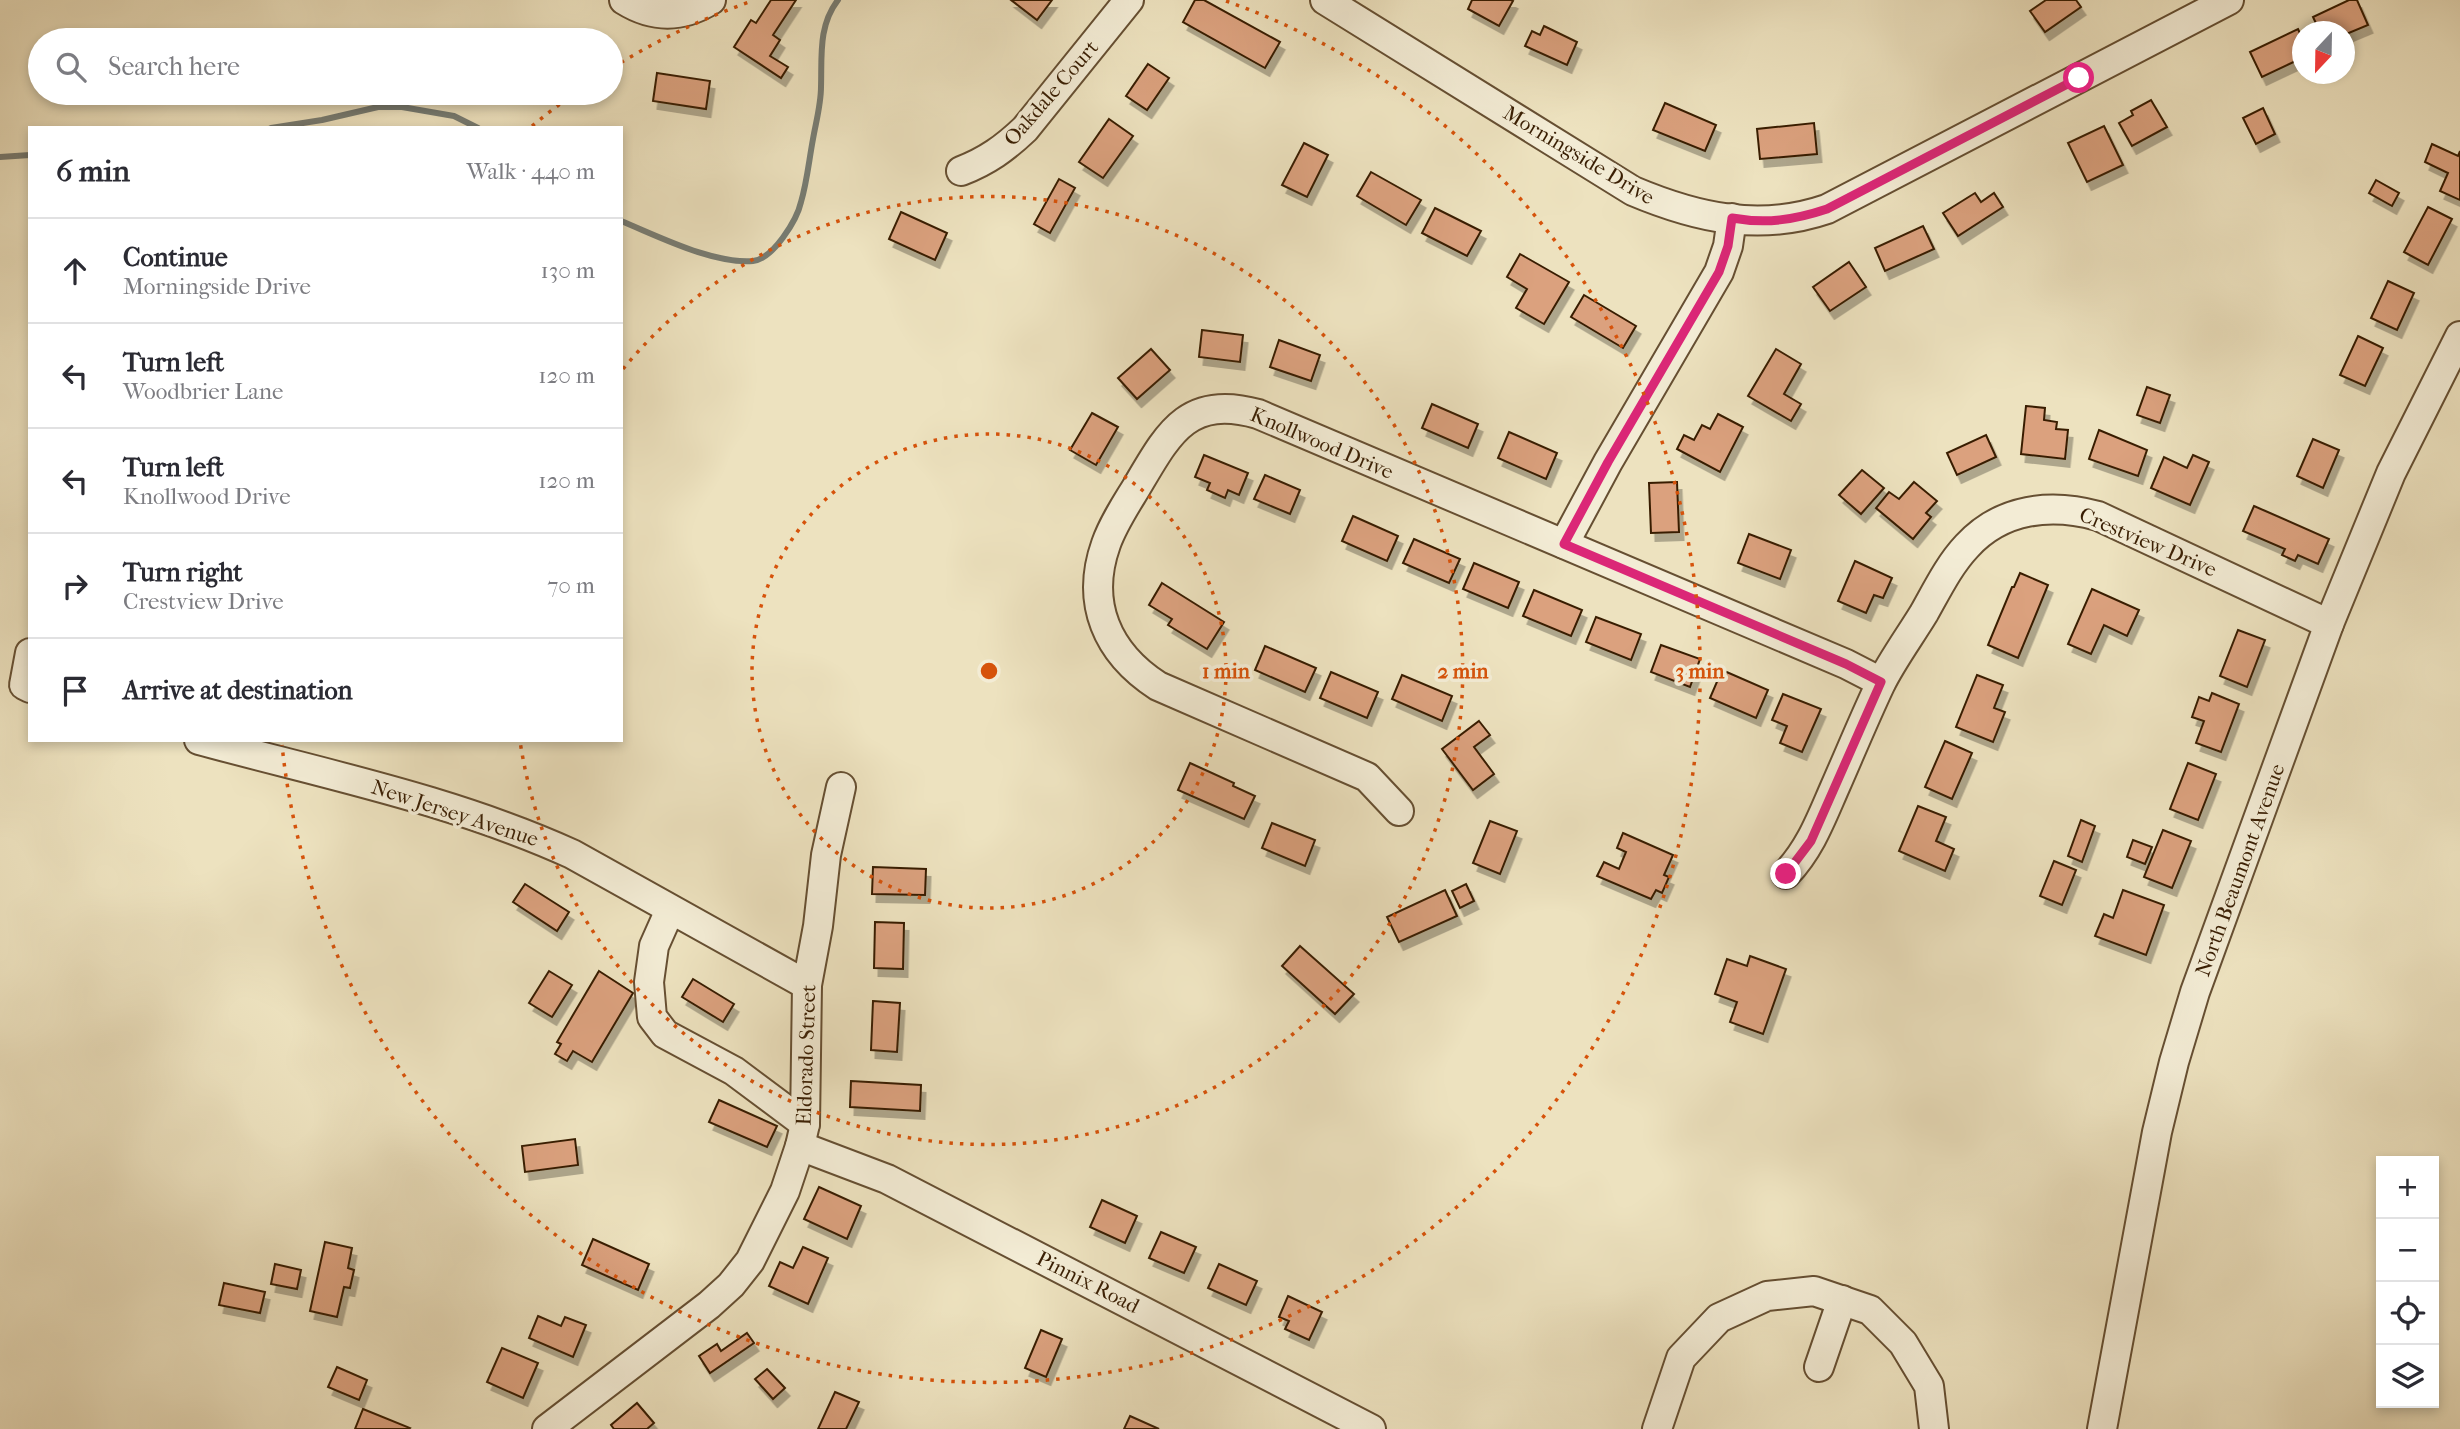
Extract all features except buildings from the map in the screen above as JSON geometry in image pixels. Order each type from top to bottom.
[{"type":"street","points":[[624,0],[643,10],[661,14],[688,11],[711,0]]},
{"type":"street","name":"Oakdale Court","points":[[961,171],[986,161],[1007,147],[1025,129],[1129,0]]},
{"type":"street","name":"Morningside Drive","points":[[1329,1],[1633,191],[1665,205],[1698,214],[1775,222],[1801,218],[1827,209],[2229,0]]},
{"type":"street","points":[[1564,544],[1608,462],[1719,272],[1728,246],[1732,218]]},
{"type":"street","name":"North Beaumont Avenue","points":[[2102,1429],[2157,1132],[2195,992],[2329,624],[2391,473],[2460,336]]},
{"type":"street","name":"Knollwood Drive","points":[[1399,811],[1367,777],[1158,686],[1139,674],[1116,648],[1102,617],[1099,593],[1100,568],[1106,544],[1116,522],[1164,442],[1185,421],[1202,412],[1220,408],[1240,409],[1258,414],[1846,664],[1881,682]]},
{"type":"street","name":"Crestview Drive","points":[[1786,874],[1811,841],[1881,682],[1953,564],[1967,545],[2006,518],[2028,510],[2052,508],[2076,509],[2098,516],[2329,624]]},
{"type":"street","points":[[28,664],[24,685],[28,687]]},
{"type":"street","name":"New Jersey Avenue","points":[[207,742],[447,806],[507,826],[572,854],[807,985]]},
{"type":"street","name":"Eldorado Street","points":[[547,1429],[709,1305],[731,1285],[750,1261],[765,1235],[785,1191],[803,1135],[807,985],[818,926],[826,855],[841,787]]},
{"type":"street","name":"Pinnix Road","points":[[670,910],[654,946],[649,982],[652,1017],[665,1034],[734,1071],[803,1135],[1371,1429]]},
{"type":"street","points":[[1657,1429],[1681,1358],[1718,1318],[1766,1296],[1814,1291],[1870,1310],[1903,1343],[1930,1386],[1934,1429]]},
{"type":"street","points":[[1819,1367],[1842,1300]]},
{"type":"waterway","points":[[623,222],[703,254],[737,261],[761,259],[776,246],[799,210],[820,100],[824,31],[838,0]]},
{"type":"waterway","points":[[284,126],[378,107],[402,107],[454,116],[474,126]]},
{"type":"waterway","points":[[0,157],[28,155]]},
{"type":"route","points":[[1786,874],[1811,841],[1881,682],[1846,664],[1564,544],[1608,462],[1719,272],[1728,246],[1732,218],[1775,222],[1801,218],[1827,209],[2079,78]]}]
